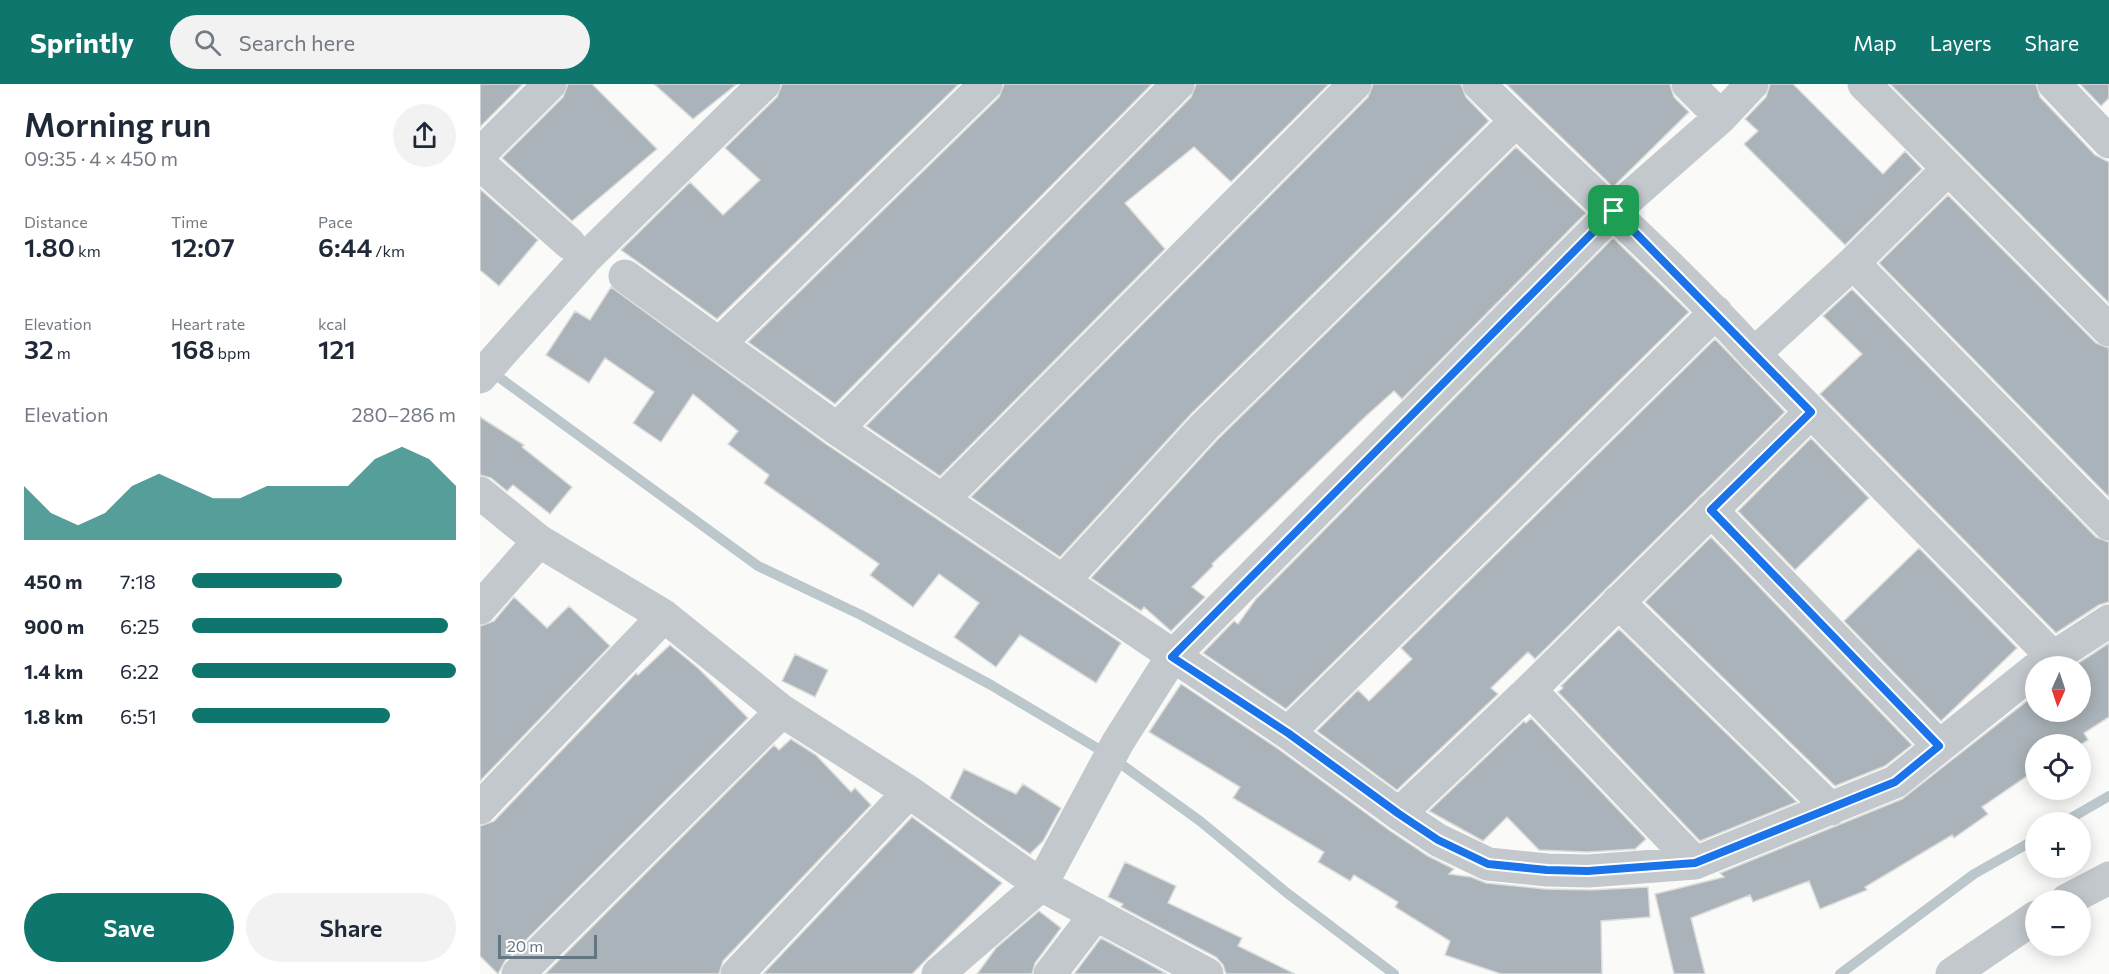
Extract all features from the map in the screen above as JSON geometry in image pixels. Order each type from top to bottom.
[{"type":"street","points":[[480,154],[550,84]]},
{"type":"street","points":[[480,377],[542,311],[586,258],[764,84]]},
{"type":"street","points":[[720,343],[986,84]]},
{"type":"street","points":[[837,429],[1178,84]]},
{"type":"street","points":[[943,499],[1355,84]]},
{"type":"street","points":[[1479,84],[1614,211],[1716,312],[2036,656]]},
{"type":"street","points":[[1689,84],[1721,117]]},
{"type":"street","points":[[938,974],[1041,885],[1118,742],[1172,657],[1614,211],[1721,117],[1752,84]]},
{"type":"street","points":[[1864,84],[2109,330]]},
{"type":"street","points":[[2054,84],[2109,142]]},
{"type":"street","points":[[1063,581],[1204,427],[1516,121]]},
{"type":"street","points":[[480,164],[569,243]]},
{"type":"street","points":[[1754,354],[1948,169]]},
{"type":"street","points":[[1853,262],[2109,524]]},
{"type":"street","points":[[625,276],[837,429],[1172,657],[1288,733],[1399,814],[1438,840],[1488,864],[1547,870],[1588,871],[1695,863],[1895,782],[2025,678]]},
{"type":"street","points":[[1288,733],[1716,312]]},
{"type":"street","points":[[1399,814],[1530,690],[1811,412]]},
{"type":"street","points":[[480,493],[539,541],[664,616],[782,711],[909,792],[1041,885],[1207,974]]},
{"type":"street","points":[[1711,510],[1939,746]]},
{"type":"street","points":[[480,608],[539,541]]},
{"type":"street","points":[[1618,602],[1831,809]]},
{"type":"street","points":[[480,808],[664,616]]},
{"type":"street","points":[[2055,656],[2109,621]]},
{"type":"street","points":[[1530,690],[1695,863]]},
{"type":"street","points":[[518,974],[782,711]]},
{"type":"street","points":[[737,974],[909,792]]},
{"type":"street","points":[[2086,890],[2109,878]]},
{"type":"street","points":[[1050,974],[1096,914]]},
{"type":"street","points":[[1952,974],[2025,924]]},
{"type":"building","points":[[480,84],[523,84],[480,127]]},
{"type":"building","points":[[568,84],[592,84],[657,149],[572,221],[502,158],[563,97]]},
{"type":"building","points":[[654,84],[737,84],[693,119]]},
{"type":"building","points":[[782,84],[959,84],[717,319],[621,250],[690,182],[723,215],[760,180],[725,148],[777,97]]},
{"type":"building","points":[[1004,84],[1152,84],[835,404],[748,342],[999,97]]},
{"type":"building","points":[[1196,84],[1329,84],[1231,182],[1194,147],[1125,203],[1165,249],[940,476],[866,426],[1191,97]]},
{"type":"building","points":[[1373,84],[1461,84],[1466,97],[1489,121],[1191,414],[1060,557],[971,497],[1368,97]]},
{"type":"building","points":[[1506,84],[1670,84],[1674,97],[1689,112],[1613,187]]},
{"type":"building","points":[[1770,84],[1793,84],[1883,174],[1905,151],[1922,169],[1845,245],[1744,144],[1758,131],[1745,119],[1766,97]]},
{"type":"building","points":[[1890,84],[2036,84],[2040,97],[2095,155],[2109,162],[2109,303]]},
{"type":"building","points":[[2080,84],[2109,84],[2109,98],[2101,106]]},
{"type":"building","points":[[1516,147],[1586,213],[1402,399],[1394,391],[1212,564],[1213,566],[1192,587],[1205,597],[1171,631],[1144,607],[1141,611],[1091,578],[1217,440]]},
{"type":"building","points":[[480,189],[538,240],[499,286],[480,270]]},
{"type":"building","points":[[1948,195],[2096,343],[2109,348],[2109,497],[1879,263]]},
{"type":"building","points":[[1613,238],[1689,312],[1286,709],[1203,653],[1234,621],[1238,624],[1256,599]]},
{"type":"building","points":[[611,287],[826,444],[1121,643],[1096,683],[1020,635],[996,667],[954,637],[979,603],[939,574],[913,607],[870,575],[879,564],[764,483],[769,475],[728,444],[738,431],[693,394],[661,442],[633,423],[654,392],[605,358],[589,383],[546,355],[575,311],[590,320]]},
{"type":"building","points":[[1852,289],[2096,537],[2109,542],[2109,602],[2099,605],[2056,633],[1820,394],[1862,354],[1823,316]]},
{"type":"building","points":[[1715,339],[1785,412],[1535,659],[1528,652],[1491,688],[1498,694],[1397,790],[1317,731],[1358,690],[1369,701],[1412,659],[1401,648]]},
{"type":"building","points":[[480,417],[524,445],[522,447],[572,487],[550,514],[513,485],[507,491],[491,478],[480,475]]},
{"type":"building","points":[[1811,438],[1869,498],[1795,570],[1738,511]]},
{"type":"building","points":[[1711,537],[1912,745],[1885,766],[1835,786],[1645,602]]},
{"type":"building","points":[[1919,548],[2017,648],[1941,721],[1844,621]]},
{"type":"building","points":[[514,597],[547,628],[569,606],[610,646],[480,781],[480,626],[494,621]]},
{"type":"building","points":[[1619,629],[1797,802],[1700,841],[1558,692],[1563,688],[1561,686]]},
{"type":"building","points":[[2109,643],[2109,717],[2085,734],[2025,734],[2025,777],[1982,807],[1988,814],[1954,838],[1952,835],[1865,887],[1867,890],[1820,909],[1809,881],[1753,902],[1750,895],[1691,918],[1705,974],[1674,974],[1655,894],[1724,877],[1720,873],[1902,799],[2025,703],[2025,722],[2091,722],[2091,656],[2089,656]]},
{"type":"building","points":[[670,645],[698,668],[748,718],[505,961],[498,974],[480,956],[480,826],[494,821],[636,673],[638,675]]},
{"type":"building","points":[[795,654],[828,670],[815,697],[782,681]]},
{"type":"building","points":[[1181,684],[1277,748],[1389,830],[1428,856],[1454,869],[1449,874],[1471,877],[1486,883],[1545,889],[1591,890],[1648,887],[1650,917],[1601,921],[1602,974],[1501,974],[1445,955],[1450,941],[1395,907],[1398,902],[1354,875],[1350,881],[1318,862],[1324,852],[1233,798],[1240,787],[1149,732]]},
{"type":"building","points":[[1531,718],[1646,839],[1635,849],[1588,852],[1539,850],[1507,817],[1483,841],[1429,811],[1524,721],[1526,723]]},
{"type":"building","points":[[791,739],[816,755],[851,792],[855,788],[871,805],[723,961],[719,974],[545,974],[774,745],[779,750]]},
{"type":"building","points":[[964,769],[1016,794],[1023,784],[1061,808],[1043,841],[1030,854],[950,798]]},
{"type":"building","points":[[912,817],[1002,883],[912,974],[763,974]]},
{"type":"building","points":[[1125,862],[1176,886],[1168,903],[1242,938],[1238,946],[1295,974],[1226,974],[1223,965],[1216,957],[1121,907],[1123,904],[1108,897]]},
{"type":"building","points":[[1039,911],[1061,928],[1035,963],[1032,974],[977,974],[996,948]]},
{"type":"building","points":[[1101,938],[1167,974],[1074,974]]},
{"type":"waterway","points":[[489,370],[758,566],[861,615],[991,685],[1107,754],[1200,821],[1287,893],[1394,974]]},
{"type":"waterway","points":[[2081,812],[2109,796]]},
{"type":"waterway","points":[[1840,974],[1974,874],[2025,845]]},
{"type":"route","points":[[1614,211],[1716,312],[1811,412],[1711,510],[1939,746],[1895,782],[1695,863],[1588,871],[1547,870],[1488,864],[1438,840],[1288,733],[1172,657],[1614,211]]}]
